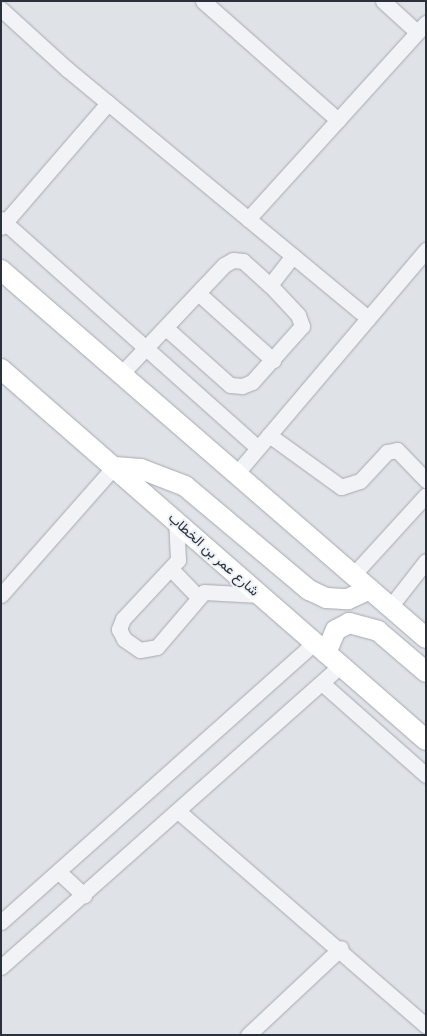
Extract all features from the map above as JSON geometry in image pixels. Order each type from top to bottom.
[{"type":"main road","points":[[1,270],[426,638]]},
{"type":"main road","name":"شارع عمر بن الخطاب","points":[[1,369],[426,740]]},
{"type":"main road","points":[[114,467],[141,469],[185,486],[309,590],[326,598],[348,599],[370,589]]},
{"type":"main road","points":[[320,648],[336,630],[349,623],[378,631],[426,672]]},
{"type":"street","points":[[203,1],[338,120]]},
{"type":"street","points":[[248,219],[422,28],[383,1]]},
{"type":"street","points":[[1,8],[108,103],[368,318]]},
{"type":"street","points":[[108,103],[3,223],[258,448]]},
{"type":"street","points":[[236,474],[426,250]]},
{"type":"street","points":[[270,284],[293,256]]},
{"type":"street","points":[[121,374],[198,293],[233,260],[243,261],[270,284],[298,315],[302,326],[252,382],[230,384],[166,328]]},
{"type":"street","points":[[198,293],[273,360]]},
{"type":"street","points":[[269,434],[341,487],[355,484],[387,452],[397,450],[426,480]]},
{"type":"street","points":[[1,594],[114,467]]},
{"type":"street","points":[[354,575],[426,495]]},
{"type":"street","points":[[176,520],[181,550],[172,570],[122,619],[119,629],[124,639],[140,650],[157,647],[197,596],[215,591],[260,595]]},
{"type":"street","points":[[390,607],[426,561]]},
{"type":"street","points":[[172,570],[197,596]]},
{"type":"street","points":[[1,922],[320,648]]},
{"type":"street","points":[[1,968],[341,665]]},
{"type":"street","points":[[322,683],[426,775]]},
{"type":"street","points":[[178,811],[341,948],[426,1026]]},
{"type":"street","points":[[60,873],[84,895]]},
{"type":"street","points":[[248,1035],[341,948]]}]
